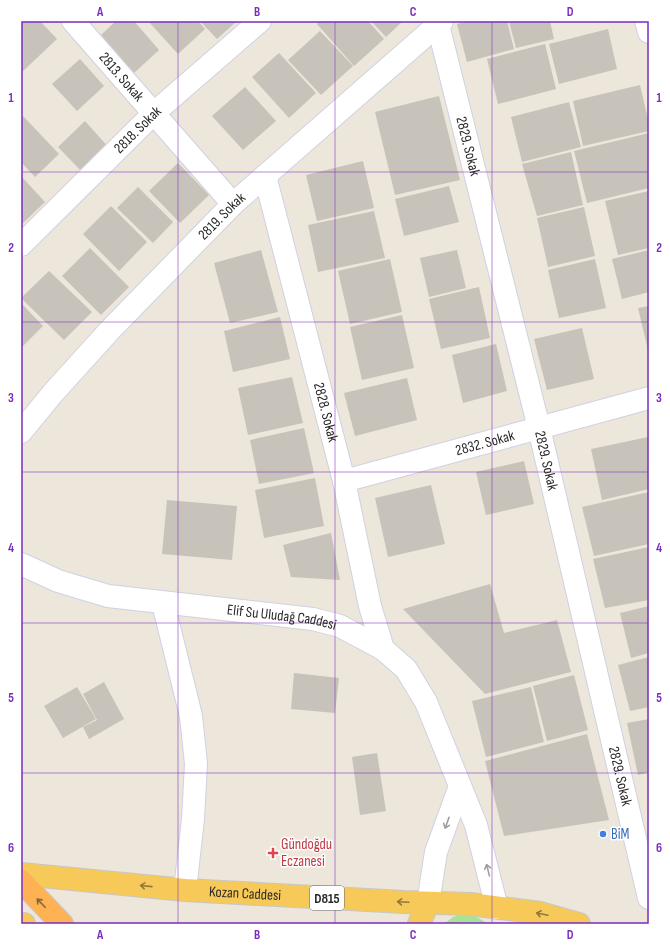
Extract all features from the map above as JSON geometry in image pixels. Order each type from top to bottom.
[{"type":"highway","name":"Kozan Caddesi","points":[[21,874],[185,890],[470,904],[502,916]]},
{"type":"highway","points":[[21,882],[62,924]]},
{"type":"highway","points":[[419,924],[428,903]]},
{"type":"highway","name":"D815","points":[[502,916],[540,913],[579,924]]},
{"type":"street","name":"2813. Sokak","points":[[72,21],[233,204]]},
{"type":"street","name":"2818. Sokak","points":[[21,246],[154,113],[260,21]]},
{"type":"street","points":[[646,21],[649,32]]},
{"type":"street","name":"2819. Sokak","points":[[21,432],[53,393],[110,330],[233,204],[440,23]]},
{"type":"street","name":"2829. Sokak","points":[[440,23],[539,428],[649,898]]},
{"type":"street","name":"2828. Sokak","points":[[265,176],[344,481],[370,606],[383,649]]},
{"type":"street","name":"2832. Sokak","points":[[344,481],[649,398]]},
{"type":"street","name":"Elif Su Uludağ Caddesi","points":[[21,564],[58,581],[108,596],[313,619],[340,626],[383,649],[406,669],[426,702],[476,825],[502,916]]},
{"type":"street","points":[[163,603],[191,716],[196,764],[194,819],[185,890]]},
{"type":"street","points":[[428,903],[436,852],[460,786]]},
{"type":"green space","points":[[462,914],[476,917],[487,924],[444,924],[453,917]]},
{"type":"building","points":[[21,21],[40,21],[57,39],[22,72],[21,71]]},
{"type":"building","points":[[116,21],[134,21],[159,50],[134,73],[101,35]]},
{"type":"building","points":[[148,21],[198,21],[205,29],[178,54]]},
{"type":"building","points":[[200,21],[237,21],[217,39]]},
{"type":"building","points":[[320,21],[368,21],[384,39],[354,66],[317,24]]},
{"type":"building","points":[[371,21],[403,21],[386,37]]},
{"type":"building","points":[[469,21],[507,21],[514,49],[467,62],[457,24]]},
{"type":"building","points":[[509,21],[550,21],[554,39],[516,48]]},
{"type":"building","points":[[608,29],[617,69],[559,84],[549,44]]},
{"type":"building","points":[[320,31],[353,66],[321,95],[288,60]]},
{"type":"building","points":[[545,44],[556,89],[498,104],[487,59]]},
{"type":"building","points":[[279,53],[316,93],[289,118],[252,77]]},
{"type":"building","points":[[80,59],[104,86],[77,111],[52,84]]},
{"type":"building","points":[[640,85],[649,124],[649,131],[583,146],[573,101]]},
{"type":"building","points":[[245,87],[276,121],[243,150],[212,116]]},
{"type":"building","points":[[439,96],[460,180],[395,195],[375,112]]},
{"type":"building","points":[[569,102],[581,147],[522,162],[511,117]]},
{"type":"building","points":[[23,116],[59,154],[35,177],[21,162],[21,119]]},
{"type":"building","points":[[85,121],[111,150],[85,175],[58,147]]},
{"type":"building","points":[[649,133],[649,188],[587,203],[574,151]]},
{"type":"building","points":[[571,152],[583,205],[537,216],[522,164]]},
{"type":"building","points":[[363,161],[374,208],[317,221],[306,175]]},
{"type":"building","points":[[178,163],[209,195],[180,223],[149,191]]},
{"type":"building","points":[[21,176],[45,202],[21,225]]},
{"type":"building","points":[[449,186],[459,222],[404,236],[395,199]]},
{"type":"building","points":[[138,187],[173,222],[153,243],[117,208]]},
{"type":"building","points":[[649,191],[649,248],[618,255],[605,201]]},
{"type":"building","points":[[111,206],[147,242],[119,271],[83,234]]},
{"type":"building","points":[[584,207],[595,256],[548,267],[537,218]]},
{"type":"building","points":[[374,211],[385,258],[318,272],[308,225]]},
{"type":"building","points":[[90,248],[129,287],[101,315],[62,276]]},
{"type":"building","points":[[261,250],[278,312],[230,323],[214,263]]},
{"type":"building","points":[[457,250],[466,288],[429,297],[420,258]]},
{"type":"building","points":[[649,250],[649,292],[622,299],[612,259]]},
{"type":"building","points":[[390,259],[402,312],[350,324],[338,271]]},
{"type":"building","points":[[595,259],[606,308],[559,318],[548,270]]},
{"type":"building","points":[[49,271],[92,312],[64,340],[21,298]]},
{"type":"building","points":[[479,287],[490,338],[441,349],[429,299]]},
{"type":"building","points":[[21,303],[43,326],[21,348]]},
{"type":"building","points":[[649,306],[649,350],[648,350],[638,308]]},
{"type":"building","points":[[402,315],[414,368],[362,380],[350,327]]},
{"type":"building","points":[[280,317],[290,359],[233,372],[224,331]]},
{"type":"building","points":[[582,328],[594,379],[547,390],[534,339]]},
{"type":"building","points":[[496,344],[507,391],[463,403],[452,355]]},
{"type":"building","points":[[292,377],[303,423],[248,435],[238,388]]},
{"type":"building","points":[[407,378],[417,420],[355,436],[344,393]]},
{"type":"building","points":[[304,428],[314,473],[259,484],[250,440]]},
{"type":"building","points":[[648,437],[649,489],[602,500],[591,449]]},
{"type":"building","points":[[524,461],[534,504],[486,515],[476,472]]},
{"type":"building","points":[[315,478],[324,526],[264,538],[255,490]]},
{"type":"building","points":[[431,485],[445,544],[388,557],[375,498]]},
{"type":"building","points":[[649,492],[649,544],[594,556],[582,507]]},
{"type":"building","points":[[167,500],[237,506],[232,560],[162,554]]},
{"type":"building","points":[[331,533],[340,580],[291,577],[283,545]]},
{"type":"building","points":[[649,547],[649,600],[605,608],[593,559]]},
{"type":"building","points":[[490,584],[504,633],[557,620],[571,672],[485,694],[403,609]]},
{"type":"building","points":[[649,606],[649,653],[631,658],[620,613]]},
{"type":"building","points":[[649,657],[649,707],[630,711],[618,665]]},
{"type":"building","points":[[294,673],[339,678],[335,713],[291,709]]},
{"type":"building","points":[[574,675],[588,730],[547,741],[533,686]]},
{"type":"building","points":[[104,682],[124,719],[89,739],[83,727],[97,720],[83,694]]},
{"type":"building","points":[[77,687],[96,719],[63,738],[44,706]]},
{"type":"building","points":[[531,687],[544,742],[486,757],[472,701]]},
{"type":"building","points":[[649,719],[649,772],[638,775],[627,723]]},
{"type":"building","points":[[587,734],[609,820],[504,836],[485,761]]},
{"type":"building","points":[[377,753],[386,811],[360,815],[352,757]]},
{"type":"place","name":"BiM","points":[[603,834]]},
{"type":"place","name":"Gündoğdu Eczanesi","points":[[273,853]]}]
